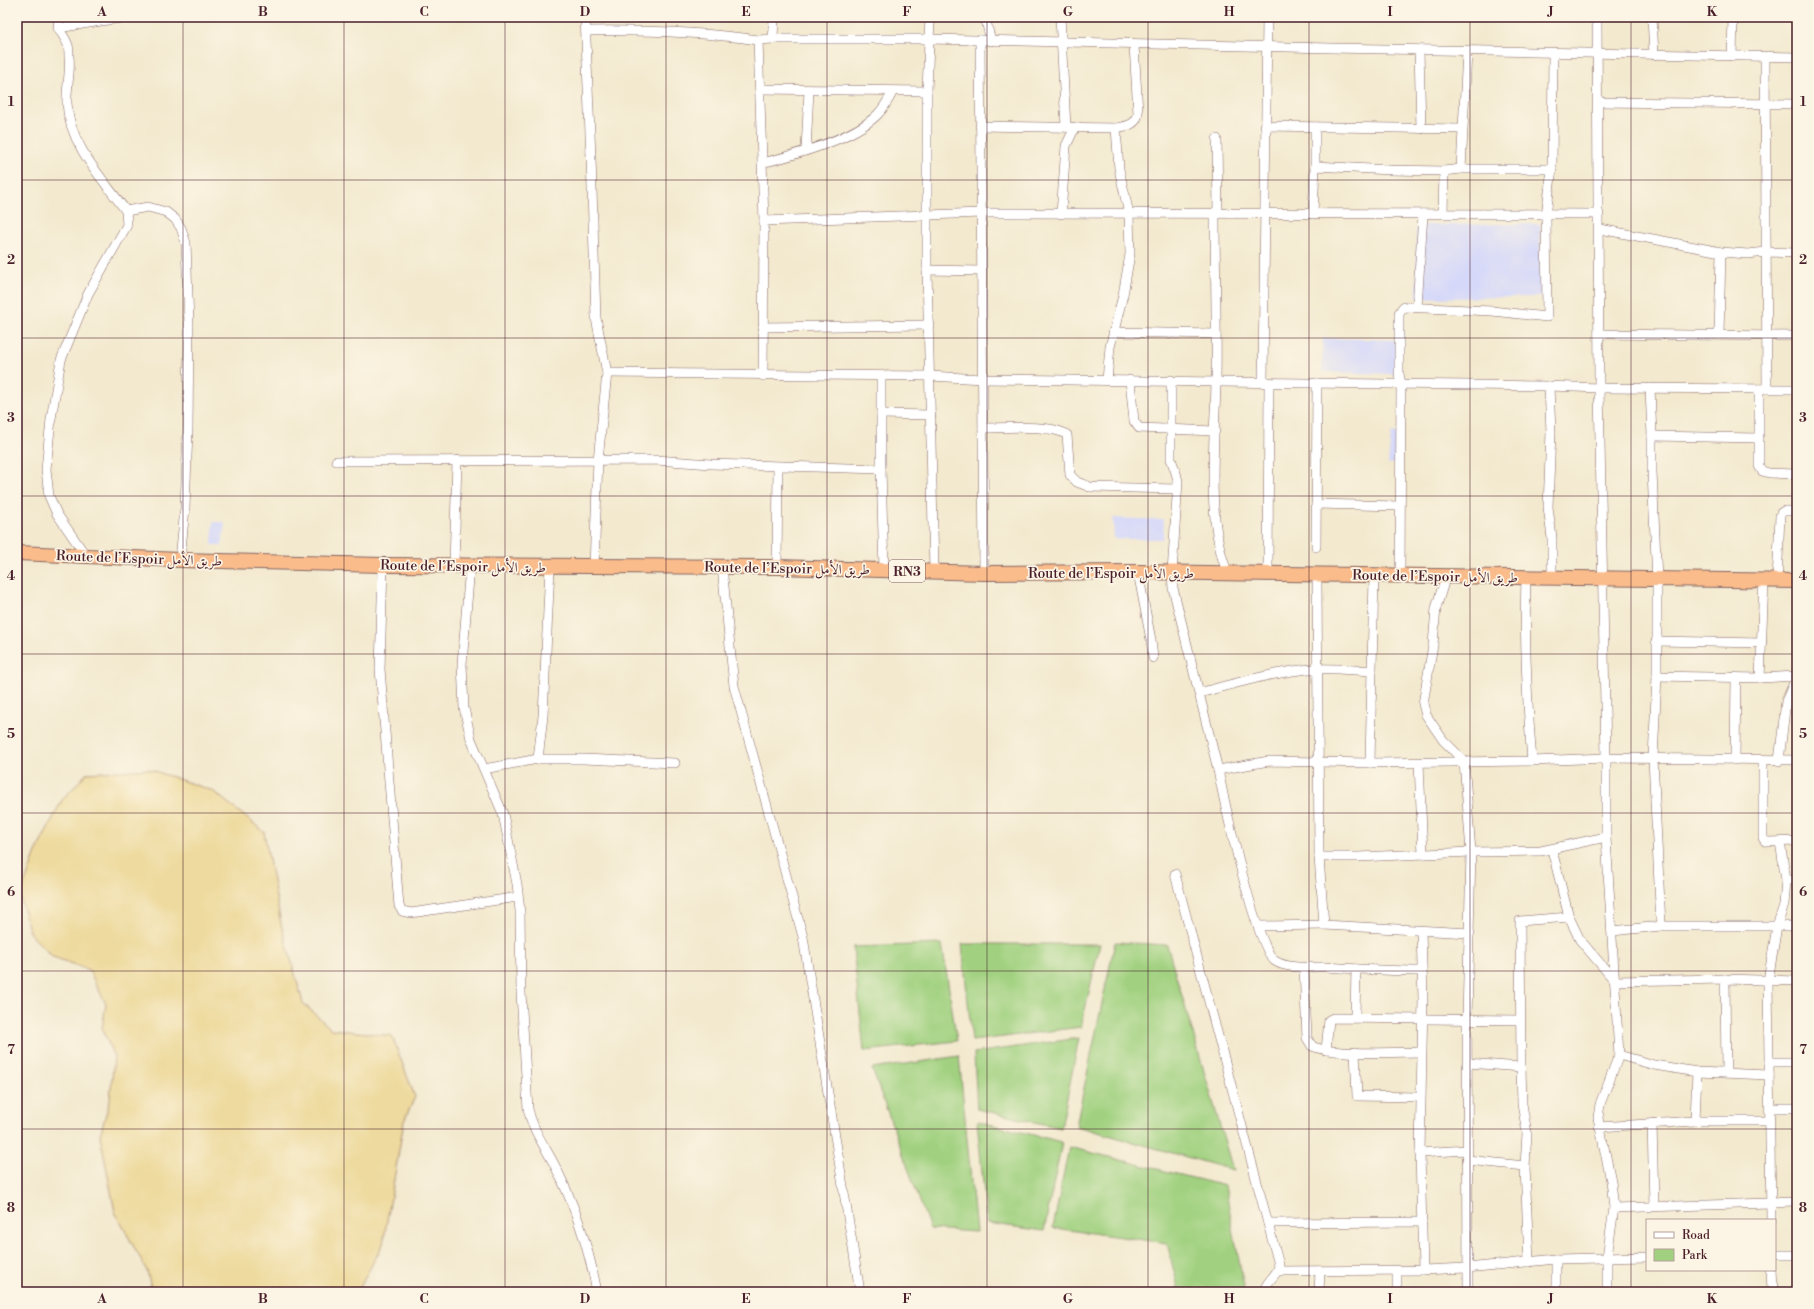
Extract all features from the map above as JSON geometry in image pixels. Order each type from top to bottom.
[{"type":"highway","name":"Route de l’Espoir طريق الأمل","points":[[17,553],[180,560],[383,565],[777,567],[984,573],[1138,572],[1797,581]]},
{"type":"street","points":[[58,17],[58,28],[68,45],[69,75],[67,103],[69,121],[73,133],[98,174],[126,211],[127,225],[88,294],[61,360],[51,419],[46,469],[49,496],[57,514],[86,556]]},
{"type":"street","points":[[58,28],[126,17]]},
{"type":"street","points":[[586,17],[596,318],[607,373],[598,460],[594,567]]},
{"type":"street","points":[[773,39],[774,17]]},
{"type":"street","points":[[930,17],[927,91],[927,270],[932,415],[934,572]]},
{"type":"street","points":[[985,17],[991,41]]},
{"type":"street","points":[[1060,17],[1070,127],[1066,146],[1061,214]]},
{"type":"street","points":[[1267,17],[1264,213],[1268,574]]},
{"type":"street","points":[[1597,17],[1600,229],[1598,334],[1606,758],[1606,837],[1619,1055],[1600,1104],[1598,1118],[1611,1181],[1614,1208],[1607,1258],[1606,1292]]},
{"type":"street","points":[[1652,17],[1654,55]]},
{"type":"street","points":[[1732,56],[1733,17]]},
{"type":"street","points":[[586,31],[675,32],[709,34],[758,40],[929,39],[1134,45],[1266,46],[1797,58]]},
{"type":"street","points":[[758,40],[764,221],[763,376]]},
{"type":"street","points":[[980,40],[984,573]]},
{"type":"street","points":[[980,126],[1116,128],[1132,124],[1138,119],[1134,45]]},
{"type":"street","points":[[1419,50],[1421,129]]},
{"type":"street","points":[[1461,169],[1467,51]]},
{"type":"street","points":[[1400,575],[1399,506],[1401,384],[1399,374],[1399,312],[1402,307],[1417,307],[1547,317],[1546,215],[1552,169],[1553,53]]},
{"type":"street","points":[[1765,57],[1766,335],[1758,438],[1758,466],[1762,471],[1769,473],[1797,474]]},
{"type":"street","points":[[760,89],[927,91]]},
{"type":"street","points":[[806,150],[809,90]]},
{"type":"street","points":[[762,163],[835,140],[867,123],[878,115],[893,91]]},
{"type":"street","points":[[1598,102],[1766,105],[1797,104]]},
{"type":"street","points":[[1265,126],[1462,129]]},
{"type":"street","points":[[1313,214],[1315,127]]},
{"type":"street","points":[[1107,380],[1113,332],[1123,295],[1130,254],[1129,214],[1119,169],[1116,128]]},
{"type":"street","points":[[1217,139],[1214,519],[1221,553],[1228,574]]},
{"type":"street","points":[[1315,166],[1444,172],[1461,169],[1552,169]]},
{"type":"street","points":[[1443,213],[1444,172]]},
{"type":"street","points":[[126,211],[148,207],[166,212],[175,219],[181,228],[186,243],[189,323],[188,430],[185,508],[180,560]]},
{"type":"street","points":[[764,221],[981,213],[1129,214],[1216,212],[1313,214],[1599,214]]},
{"type":"street","points":[[1417,307],[1424,214]]},
{"type":"street","points":[[1600,229],[1721,252],[1748,254],[1766,252],[1797,253]]},
{"type":"street","points":[[1719,335],[1721,252]]},
{"type":"street","points":[[927,270],[981,271]]},
{"type":"street","points":[[763,327],[929,325]]},
{"type":"street","points":[[1113,332],[1216,334]]},
{"type":"street","points":[[1598,334],[1797,336]]},
{"type":"street","points":[[607,373],[763,376],[930,376],[982,379],[1171,380],[1599,388],[1797,389]]},
{"type":"street","points":[[881,376],[881,470],[884,570]]},
{"type":"street","points":[[1130,380],[1134,421],[1139,428],[1215,431]]},
{"type":"street","points":[[1171,380],[1171,459],[1178,476],[1172,573],[1175,596],[1218,770],[1236,851],[1258,926],[1267,950],[1273,960],[1279,963],[1304,968],[1422,972]]},
{"type":"street","points":[[1316,547],[1317,383]]},
{"type":"street","points":[[1549,386],[1551,432],[1548,508],[1552,538],[1552,577]]},
{"type":"street","points":[[1650,388],[1657,580],[1657,676],[1653,758],[1661,926]]},
{"type":"street","points":[[881,414],[932,415]]},
{"type":"street","points":[[983,428],[1038,428],[1061,430],[1067,435],[1070,474],[1077,482],[1090,487],[1177,489]]},
{"type":"street","points":[[1652,436],[1758,438]]},
{"type":"street","points":[[454,566],[456,460]]},
{"type":"street","points":[[336,461],[656,460],[778,467],[881,470]]},
{"type":"street","points":[[777,567],[778,467]]},
{"type":"street","points":[[1316,504],[1399,506]]},
{"type":"street","points":[[1760,678],[1762,643],[1780,516],[1784,511],[1797,511]]},
{"type":"street","points":[[383,565],[380,670],[399,906],[402,911],[411,913],[518,897]]},
{"type":"street","points":[[470,566],[464,630],[462,688],[466,720],[471,739],[503,814],[518,897],[521,993],[528,1109],[531,1122],[558,1170],[576,1214],[592,1267],[597,1292]]},
{"type":"street","points":[[538,759],[545,687],[550,567]]},
{"type":"street","points":[[722,567],[734,686],[803,937],[860,1292]]},
{"type":"street","points":[[1138,572],[1151,640],[1152,658]]},
{"type":"street","points":[[1370,763],[1374,575]]},
{"type":"street","points":[[1446,576],[1436,608],[1434,645],[1423,704],[1426,715],[1444,740],[1464,761],[1471,852],[1467,1018],[1468,1292]]},
{"type":"street","points":[[1526,577],[1526,684],[1532,761]]},
{"type":"street","points":[[1317,582],[1319,857],[1324,925]]},
{"type":"street","points":[[1656,641],[1762,643]]},
{"type":"street","points":[[1199,693],[1249,680],[1301,670],[1317,669],[1372,671]]},
{"type":"street","points":[[1657,676],[1760,678],[1797,676],[1786,701],[1779,761]]},
{"type":"street","points":[[1734,760],[1736,677]]},
{"type":"street","points":[[1218,770],[1270,761],[1419,763],[1606,758],[1797,760]]},
{"type":"street","points":[[484,769],[538,759],[676,763]]},
{"type":"street","points":[[1763,760],[1763,838],[1768,842],[1797,841]]},
{"type":"street","points":[[1419,763],[1423,854]]},
{"type":"street","points":[[1319,857],[1552,850],[1606,837]]},
{"type":"street","points":[[1771,1219],[1768,981],[1777,926],[1784,905],[1786,880],[1780,842]]},
{"type":"street","points":[[1552,850],[1568,917],[1580,940],[1615,981]]},
{"type":"street","points":[[1176,874],[1279,1265],[1279,1271],[1268,1284],[1264,1292]]},
{"type":"street","points":[[1786,880],[1797,880]]},
{"type":"street","points":[[1529,1262],[1525,1166],[1527,1133],[1522,1104],[1521,1067],[1520,921],[1568,917]]},
{"type":"street","points":[[1258,926],[1324,925],[1470,933]]},
{"type":"street","points":[[1612,931],[1661,926],[1797,926]]},
{"type":"street","points":[[1421,931],[1422,1020],[1420,1152],[1423,1270]]},
{"type":"street","points":[[1304,968],[1308,1042],[1316,1048],[1355,1052],[1421,1052]]},
{"type":"street","points":[[1355,1017],[1356,969]]},
{"type":"street","points":[[1615,981],[1725,979],[1797,981]]},
{"type":"street","points":[[1725,979],[1726,1072]]},
{"type":"street","points":[[1326,1050],[1330,1019],[1338,1017],[1422,1020],[1467,1018],[1520,1020]]},
{"type":"street","points":[[1355,1052],[1357,1096],[1420,1097]]},
{"type":"street","points":[[1619,1055],[1654,1065],[1698,1072],[1769,1075]]},
{"type":"street","points":[[1769,1062],[1797,1062]]},
{"type":"street","points":[[1468,1063],[1521,1067]]},
{"type":"street","points":[[1695,1121],[1698,1072]]},
{"type":"street","points":[[1770,1108],[1797,1108]]},
{"type":"street","points":[[1599,1127],[1695,1121],[1770,1121]]},
{"type":"street","points":[[1652,1123],[1654,1206]]},
{"type":"street","points":[[1420,1152],[1467,1150]]},
{"type":"street","points":[[1467,1160],[1525,1166]]},
{"type":"street","points":[[1614,1208],[1770,1201],[1797,1202]]},
{"type":"street","points":[[1268,1223],[1422,1222]]},
{"type":"street","points":[[1776,1255],[1797,1255]]},
{"type":"street","points":[[1279,1271],[1397,1271],[1467,1268],[1556,1259],[1646,1257]]},
{"type":"street","points":[[1556,1259],[1556,1292]]},
{"type":"street","points":[[1397,1271],[1397,1292]]},
{"type":"street","points":[[1771,1271],[1772,1292]]},
{"type":"street","points":[[1319,1292],[1320,1272]]},
{"type":"shaded area","points":[[1540,224],[1541,297],[1417,298],[1416,225]]},
{"type":"shaded area","points":[[1323,338],[1395,340],[1397,374],[1322,372]]},
{"type":"shaded area","points":[[1397,433],[1397,463],[1388,464],[1391,434]]},
{"type":"shaded area","points":[[1113,518],[1164,520],[1163,539],[1114,539]]},
{"type":"shaded area","points":[[213,522],[225,522],[222,545],[212,545]]},
{"type":"green space","points":[[1115,942],[1167,945],[1233,1170],[1076,1126]]},
{"type":"green space","points":[[942,944],[957,1041],[864,1051],[853,947]]},
{"type":"green space","points":[[962,944],[1100,944],[1081,1027],[972,1041]]},
{"type":"green space","points":[[1079,1038],[1061,1128],[977,1109],[974,1053]]},
{"type":"green space","points":[[959,1056],[976,1232],[930,1229],[872,1069]]},
{"type":"green space","points":[[977,1121],[1062,1142],[1044,1231],[987,1223]]},
{"type":"green space","points":[[1069,1147],[1225,1186],[1244,1287],[1242,1292],[1179,1292],[1167,1243],[1053,1228]]},
{"type":"sand","points":[[149,769],[213,791],[264,832],[281,924],[303,1003],[331,1029],[392,1036],[415,1097],[404,1121],[383,1244],[357,1292],[152,1292],[147,1271],[115,1212],[100,1135],[110,1100],[114,1057],[102,1028],[106,1004],[89,970],[53,957],[30,934],[20,896],[37,850],[62,800],[87,773]]}]
